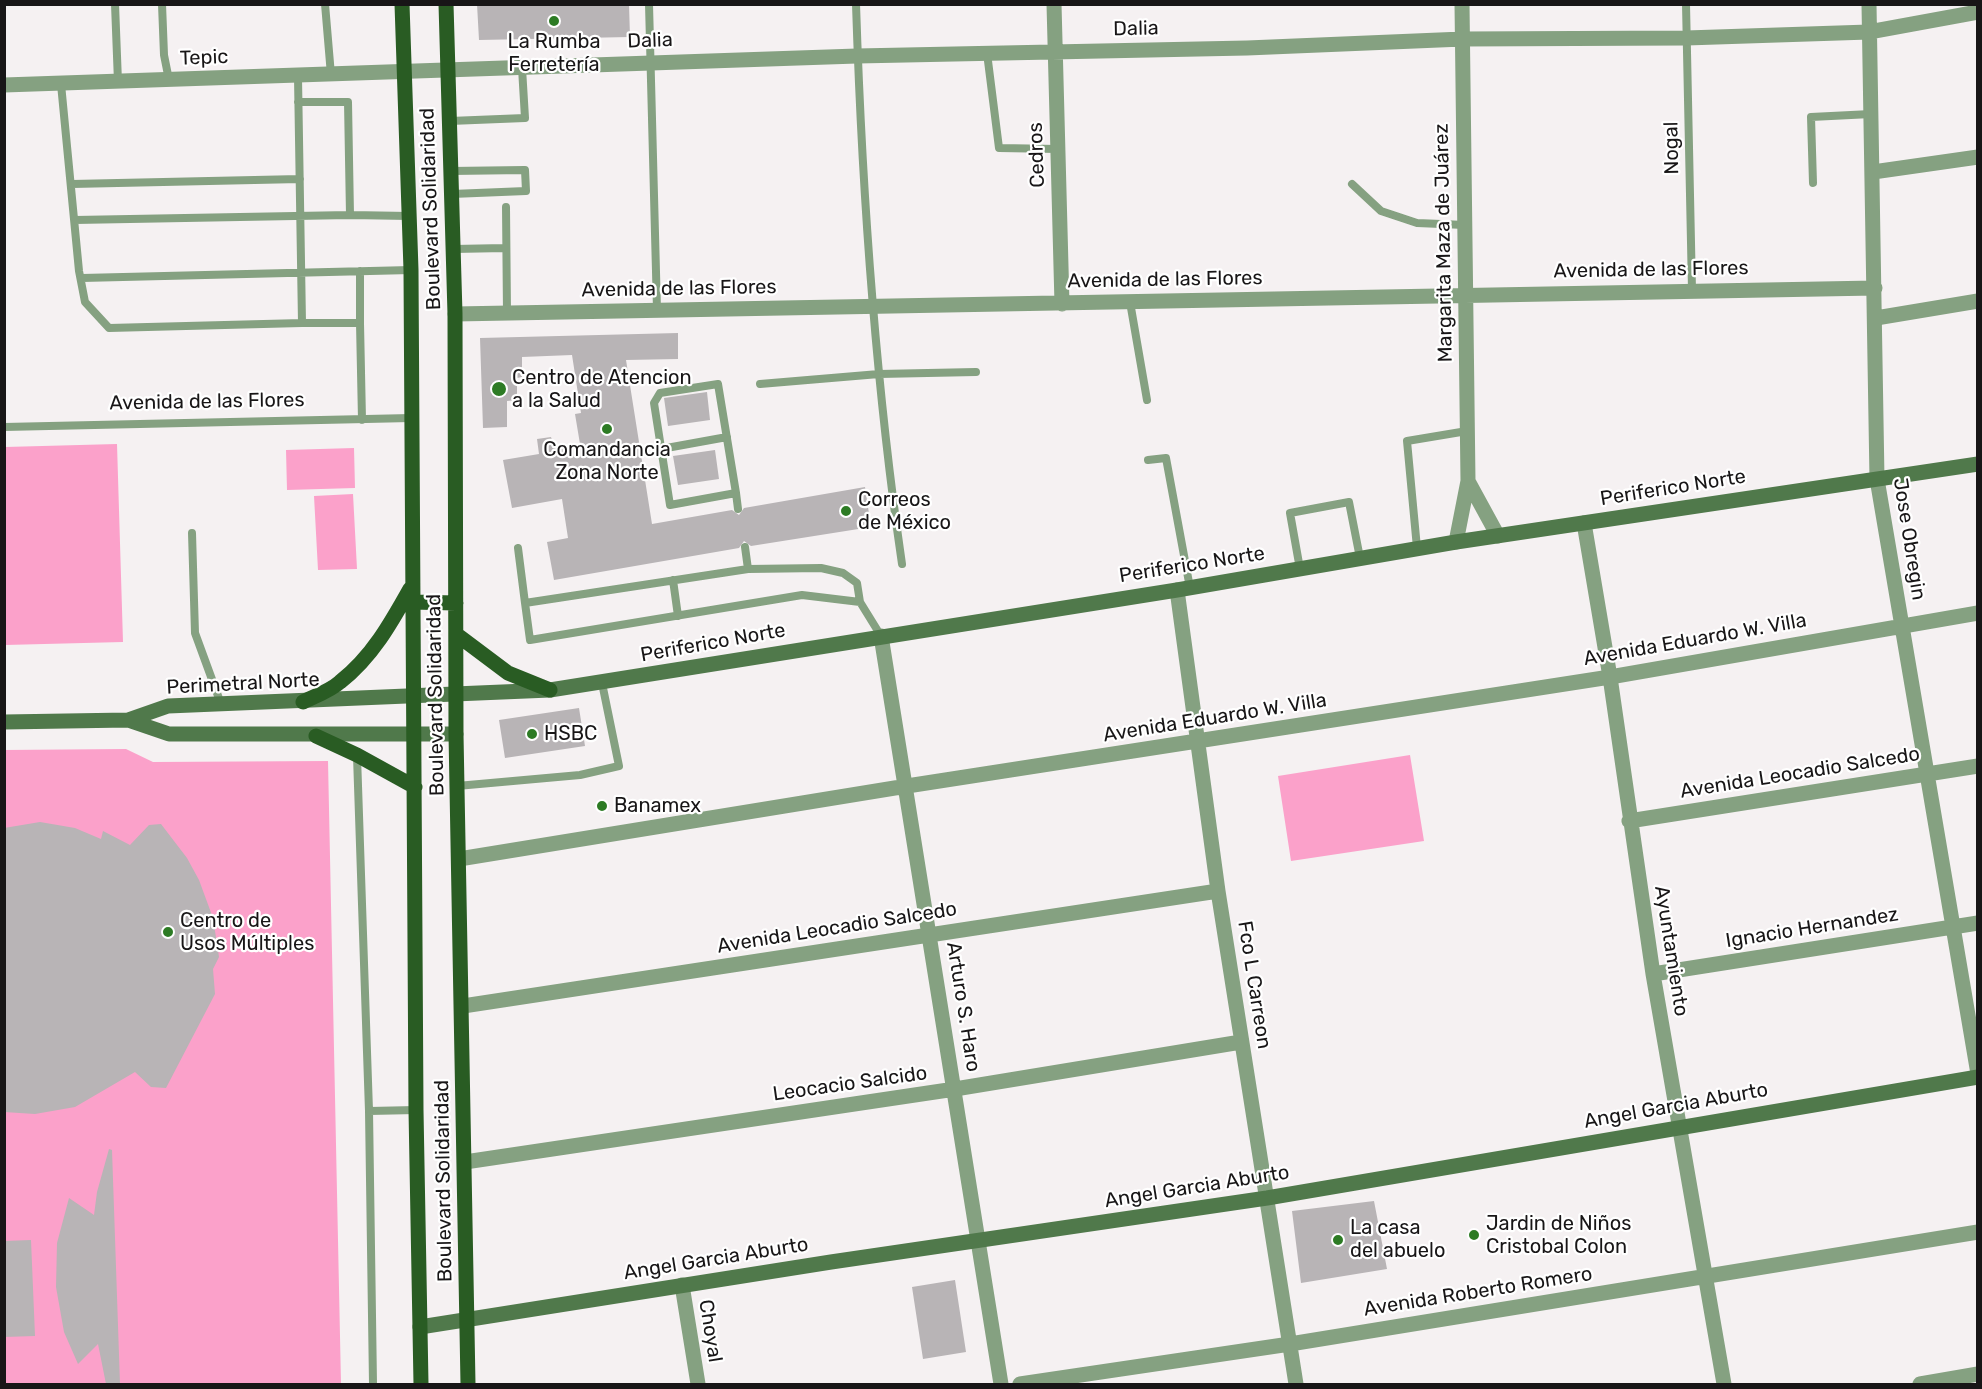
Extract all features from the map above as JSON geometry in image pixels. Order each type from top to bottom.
[{"type":"main road","name":"Boulevard Solidaridad","points":[[402,4],[411,270],[411,602],[421,1384]]},
{"type":"main road","name":"Boulevard Solidaridad","points":[[446,4],[454,249],[456,734],[463,1006],[468,1384]]},
{"type":"main road","points":[[303,702],[339,684],[366,658],[385,634],[412,586]]},
{"type":"main road","points":[[411,602],[456,603]]},
{"type":"main road","points":[[456,634],[508,673],[550,690]]},
{"type":"main road","points":[[316,736],[357,754],[415,787]]},
{"type":"street","name":"Cedros","points":[[1054,4],[1062,304]]},
{"type":"street","name":"Margarita Maza de Juárez","points":[[1456,542],[1468,481],[1462,4]]},
{"type":"street","name":"Jose Obregin","points":[[1869,4],[1877,479],[1977,1076]]},
{"type":"street","name":"Dalia","points":[[405,73],[650,62],[1463,39],[1686,38],[1869,32],[1977,12]]},
{"type":"street","name":"Tepic","points":[[4,85],[405,73]]},
{"type":"street","points":[[1873,172],[1977,157]]},
{"type":"street","name":"Avenida de las Flores","points":[[455,314],[1875,288]]},
{"type":"street","points":[[1876,318],[1977,301]]},
{"type":"street","name":"Periferico Norte","points":[[413,696],[550,690],[602,683],[881,636],[1183,589],[1417,548],[1977,464]]},
{"type":"street","name":"Margarita Maza de Juárez","points":[[1468,481],[1498,536]]},
{"type":"street","name":"Ayuntamiento","points":[[1584,523],[1610,677],[1629,821],[1653,974],[1725,1384]]},
{"type":"street","name":"Fco L Carreon","points":[[1183,589],[1197,742],[1218,891],[1296,1384]]},
{"type":"street","name":"Avenida Eduardo W. Villa","points":[[459,859],[907,786],[1610,677],[1977,613]]},
{"type":"street","name":"Arturo S. Haro","points":[[881,636],[931,935],[1001,1384]]},
{"type":"street","name":"Perimetral Norte","points":[[4,722],[128,720],[168,706],[413,696]]},
{"type":"street","points":[[128,720],[169,734],[316,736],[456,734]]},
{"type":"street","name":"Avenida Leocadio Salcedo","points":[[1629,821],[1977,766]]},
{"type":"street","name":"Avenida Leocadio Salcedo","points":[[463,1006],[1218,891]]},
{"type":"street","name":"Ignacio Hernandez","points":[[1653,974],[1977,923]]},
{"type":"street","name":"Leocacio Salcido","points":[[465,1162],[955,1089],[1241,1042]]},
{"type":"street","name":"Angel Garcia Aburto","points":[[420,1327],[682,1285],[1267,1198],[1977,1076]]},
{"type":"street","name":"Avenida Roberto Romero","points":[[1020,1384],[1290,1344],[1977,1232]]},
{"type":"street","name":"Choyal","points":[[682,1285],[698,1384]]},
{"type":"street","points":[[1920,1384],[1977,1374]]},
{"type":"lane","points":[[115,4],[118,82]]},
{"type":"lane","points":[[162,4],[164,55],[169,80]]},
{"type":"lane","points":[[325,4],[331,75]]},
{"type":"lane","points":[[649,4],[657,310]]},
{"type":"lane","points":[[856,4],[857,56],[873,306],[887,462],[902,564]]},
{"type":"lane","name":"Nogal","points":[[1686,4],[1692,290]]},
{"type":"lane","points":[[987,53],[999,148],[1058,149]]},
{"type":"lane","points":[[450,121],[525,118],[522,68]]},
{"type":"lane","points":[[298,77],[302,323]]},
{"type":"lane","points":[[61,84],[79,272],[82,278],[84,302],[109,327],[360,323]]},
{"type":"lane","points":[[298,102],[348,102],[350,216]]},
{"type":"lane","points":[[1813,183],[1811,117],[1871,114]]},
{"type":"lane","points":[[451,171],[525,170],[526,191],[452,194]]},
{"type":"lane","points":[[72,184],[300,178]]},
{"type":"lane","points":[[1352,184],[1382,212],[1417,223],[1465,225]]},
{"type":"lane","points":[[506,207],[507,313]]},
{"type":"lane","points":[[75,220],[409,216]]},
{"type":"lane","points":[[454,249],[505,248]]},
{"type":"lane","points":[[82,278],[411,270]]},
{"type":"lane","points":[[360,271],[362,420]]},
{"type":"lane","points":[[1130,302],[1147,400]]},
{"type":"lane","points":[[760,384],[879,374],[976,372]]},
{"type":"lane","points":[[736,493],[670,505],[654,403],[660,393],[718,384],[736,493],[738,509]]},
{"type":"lane","name":"Avenida de las Flores","points":[[4,427],[411,418]]},
{"type":"lane","points":[[1417,548],[1407,441],[1467,431]]},
{"type":"lane","points":[[661,449],[727,437]]},
{"type":"lane","points":[[1148,460],[1166,458],[1183,589]]},
{"type":"lane","points":[[1300,569],[1290,513],[1349,502],[1360,558]]},
{"type":"lane","points":[[192,532],[195,633],[221,704]]},
{"type":"lane","points":[[745,547],[748,569]]},
{"type":"lane","points":[[518,548],[530,640],[802,595],[860,602]]},
{"type":"lane","points":[[525,603],[748,569],[821,568],[843,573],[857,583],[860,602],[881,636]]},
{"type":"lane","points":[[673,580],[678,616]]},
{"type":"lane","points":[[457,786],[580,775],[620,766],[602,683]]},
{"type":"lane","points":[[357,754],[369,1112],[372,1384]]},
{"type":"lane","points":[[369,1112],[416,1110]]},
{"type":"shaded area","points":[[117,444],[123,642],[5,645],[5,447]]},
{"type":"shaded area","points":[[354,448],[355,488],[287,490],[286,450]]},
{"type":"shaded area","points":[[353,494],[357,569],[318,570],[314,496]]},
{"type":"shaded area","name":"Centro de Usos Múltiples","points":[[126,749],[153,762],[328,761],[341,1384],[5,1384],[4,750]]},
{"type":"shaded area","points":[[1410,755],[1424,841],[1291,861],[1278,776]]},
{"type":"building","name":"La Rumba Ferretería","points":[[477,4],[629,4],[630,37],[479,40]]},
{"type":"building","points":[[678,333],[678,359],[626,360],[652,524],[732,510],[739,515],[744,508],[865,487],[871,527],[751,546],[744,541],[739,548],[554,580],[547,542],[568,538],[562,499],[512,508],[503,460],[539,454],[537,439],[551,437],[554,448],[580,444],[575,414],[581,413],[572,355],[522,357],[522,377],[517,378],[517,400],[507,401],[507,427],[483,428],[480,338]]},
{"type":"building","points":[[707,392],[710,420],[668,426],[664,398]]},
{"type":"building","points":[[715,450],[719,479],[678,485],[673,456]]},
{"type":"building","points":[[579,708],[585,746],[505,758],[499,720]]},
{"type":"building","points":[[40,822],[75,828],[101,839],[103,831],[130,845],[149,825],[161,824],[187,858],[199,880],[213,918],[219,957],[213,969],[215,994],[166,1088],[151,1087],[135,1072],[75,1107],[35,1114],[4,1112],[4,828]]},
{"type":"building","points":[[109,1149],[112,1150],[120,1384],[106,1384],[98,1344],[78,1364],[64,1332],[56,1287],[57,1243],[69,1198],[94,1215],[97,1192]]},
{"type":"building","name":"La casa del abuelo","points":[[1374,1201],[1387,1269],[1301,1283],[1292,1211]]},
{"type":"building","points":[[31,1240],[35,1336],[4,1337],[4,1241]]},
{"type":"building","points":[[955,1280],[966,1352],[923,1359],[912,1287]]},
{"type":"place","name":"La Rumba Ferretería","points":[[554,21]]},
{"type":"place","name":"Centro de Atencion a la Salud","points":[[499,389]]},
{"type":"place","name":"Comandancia Zona Norte","points":[[607,429]]},
{"type":"place","name":"Correos de México","points":[[846,511]]},
{"type":"place","name":"HSBC","points":[[532,734]]},
{"type":"place","name":"Banamex","points":[[602,806]]},
{"type":"place","name":"Centro de Usos Múltiples","points":[[168,932]]},
{"type":"place","name":"Jardin de Niños Cristobal Colon","points":[[1474,1235]]},
{"type":"place","name":"La casa del abuelo","points":[[1338,1240]]}]
